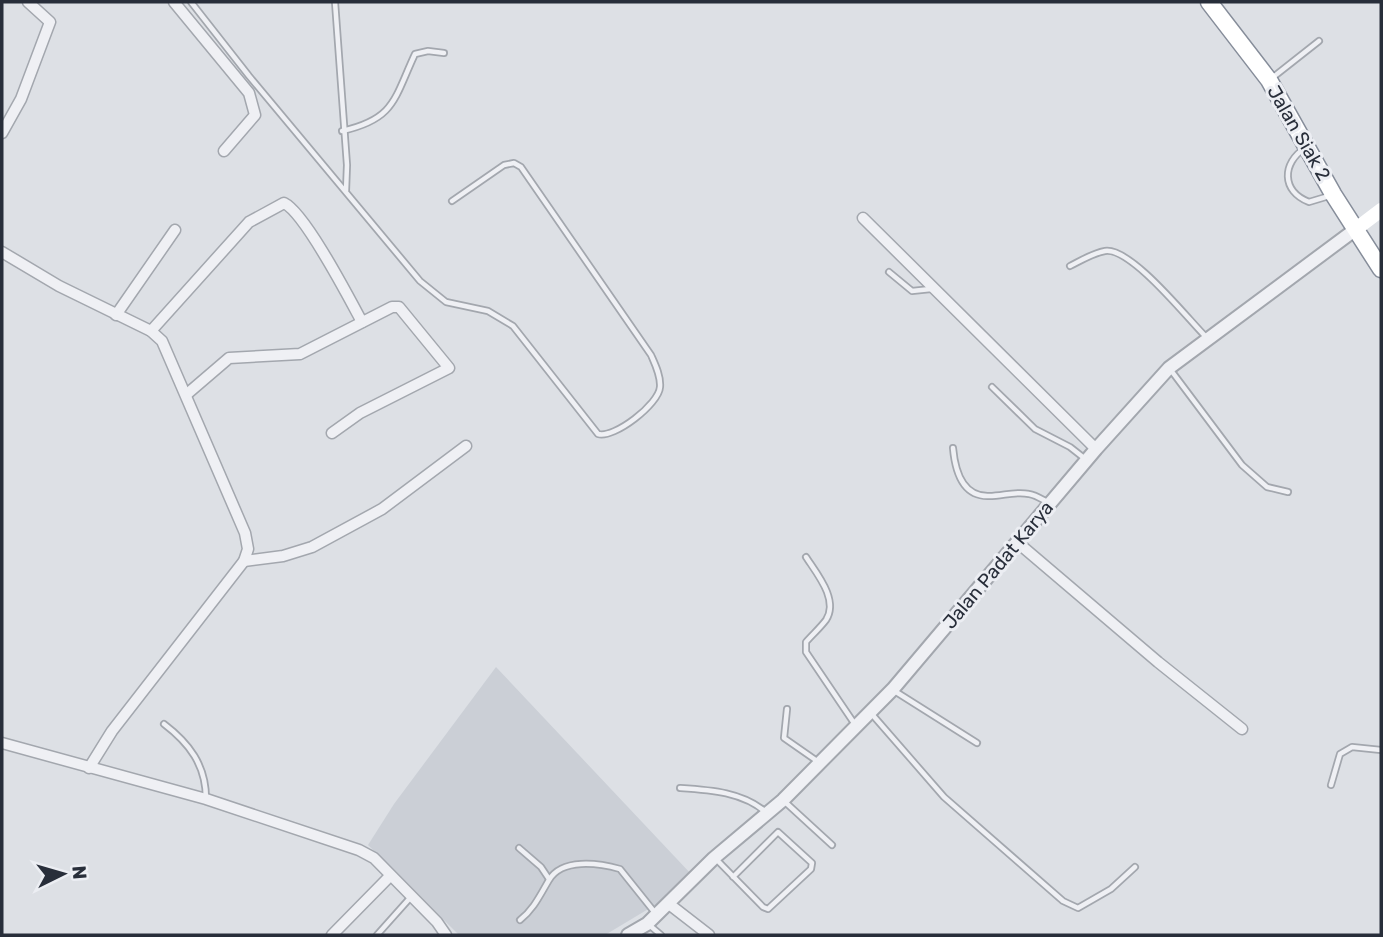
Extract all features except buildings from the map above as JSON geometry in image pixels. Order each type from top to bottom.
[{"type":"highway","name":"Jalan Siak 2","points":[[1209,2],[1269,80],[1333,194],[1381,266]]},
{"type":"main road","name":"Jalan Padat Karya","points":[[1356,229],[1381,210]]},
{"type":"street","points":[[2,133],[21,99],[50,22],[28,2]]},
{"type":"street","points":[[174,2],[249,93],[254,104],[255,115],[224,151]]},
{"type":"street","points":[[151,331],[249,222],[284,204],[295,214],[327,258],[362,322]]},
{"type":"street","points":[[863,218],[931,289],[1096,449]]},
{"type":"street","name":"Jalan Padat Karya","points":[[628,935],[652,919],[714,858],[783,800],[892,690],[1096,449],[1169,368],[1356,229]]},
{"type":"street","points":[[116,315],[175,230]]},
{"type":"street","points":[[2,252],[116,315],[151,331],[162,341],[245,533],[248,549],[244,561],[112,731],[89,768]]},
{"type":"street","points":[[187,394],[229,358],[300,354],[392,307],[399,307],[449,368],[360,413],[332,433]]},
{"type":"street","points":[[244,561],[283,556],[312,547],[382,509],[467,446]]},
{"type":"street","points":[[1017,542],[1158,662],[1242,729]]},
{"type":"street","points":[[2,743],[206,799],[359,850],[374,858],[410,898],[437,922],[446,935]]},
{"type":"street","points":[[332,935],[390,876]]},
{"type":"street","points":[[668,904],[709,935]]},
{"type":"lane","points":[[191,2],[420,281],[446,302],[488,311],[513,326],[598,434],[606,437],[616,433],[656,399],[660,387],[651,355],[521,167],[514,163],[503,165],[452,201]]},
{"type":"lane","points":[[335,2],[342,131],[347,165],[346,192]]},
{"type":"lane","points":[[1269,80],[1319,41]]},
{"type":"lane","points":[[342,131],[368,125],[383,115],[394,100],[415,54],[428,51],[444,53]]},
{"type":"lane","points":[[1307,147],[1292,157],[1287,167],[1287,176],[1294,191],[1309,202],[1333,194]]},
{"type":"lane","points":[[1070,266],[1105,251],[1119,253],[1146,275],[1209,340]]},
{"type":"lane","points":[[889,272],[912,291],[931,289]]},
{"type":"lane","points":[[1169,368],[1242,466],[1267,487],[1288,492]]},
{"type":"lane","points":[[992,387],[1035,429],[1070,447],[1087,461]]},
{"type":"lane","points":[[953,448],[954,467],[960,480],[971,491],[991,497],[1012,493],[1031,494],[1050,504]]},
{"type":"lane","points":[[806,557],[824,586],[830,604],[827,619],[806,642],[806,652],[856,727]]},
{"type":"lane","points":[[892,690],[977,743]]},
{"type":"lane","points":[[787,709],[784,738],[821,764]]},
{"type":"lane","points":[[870,711],[944,797],[1063,901],[1078,908],[1087,904],[1136,867]]},
{"type":"lane","points":[[164,724],[195,752],[206,783],[206,799]]},
{"type":"lane","points":[[1331,785],[1340,754],[1352,747],[1381,750]]},
{"type":"lane","points":[[680,788],[734,795],[754,801],[767,813]]},
{"type":"lane","points":[[783,800],[832,845]]},
{"type":"lane","points":[[714,858],[733,877],[768,909],[811,869],[812,863],[778,832],[733,877]]},
{"type":"lane","points":[[519,848],[541,867],[549,879]]},
{"type":"lane","points":[[520,920],[536,903],[549,879],[566,866],[590,865],[620,869],[661,935]]},
{"type":"lane","points":[[377,935],[410,898]]},
{"type":"shaded area","points":[[496,667],[692,875],[670,896],[605,935],[459,935],[368,845],[394,804]]}]
